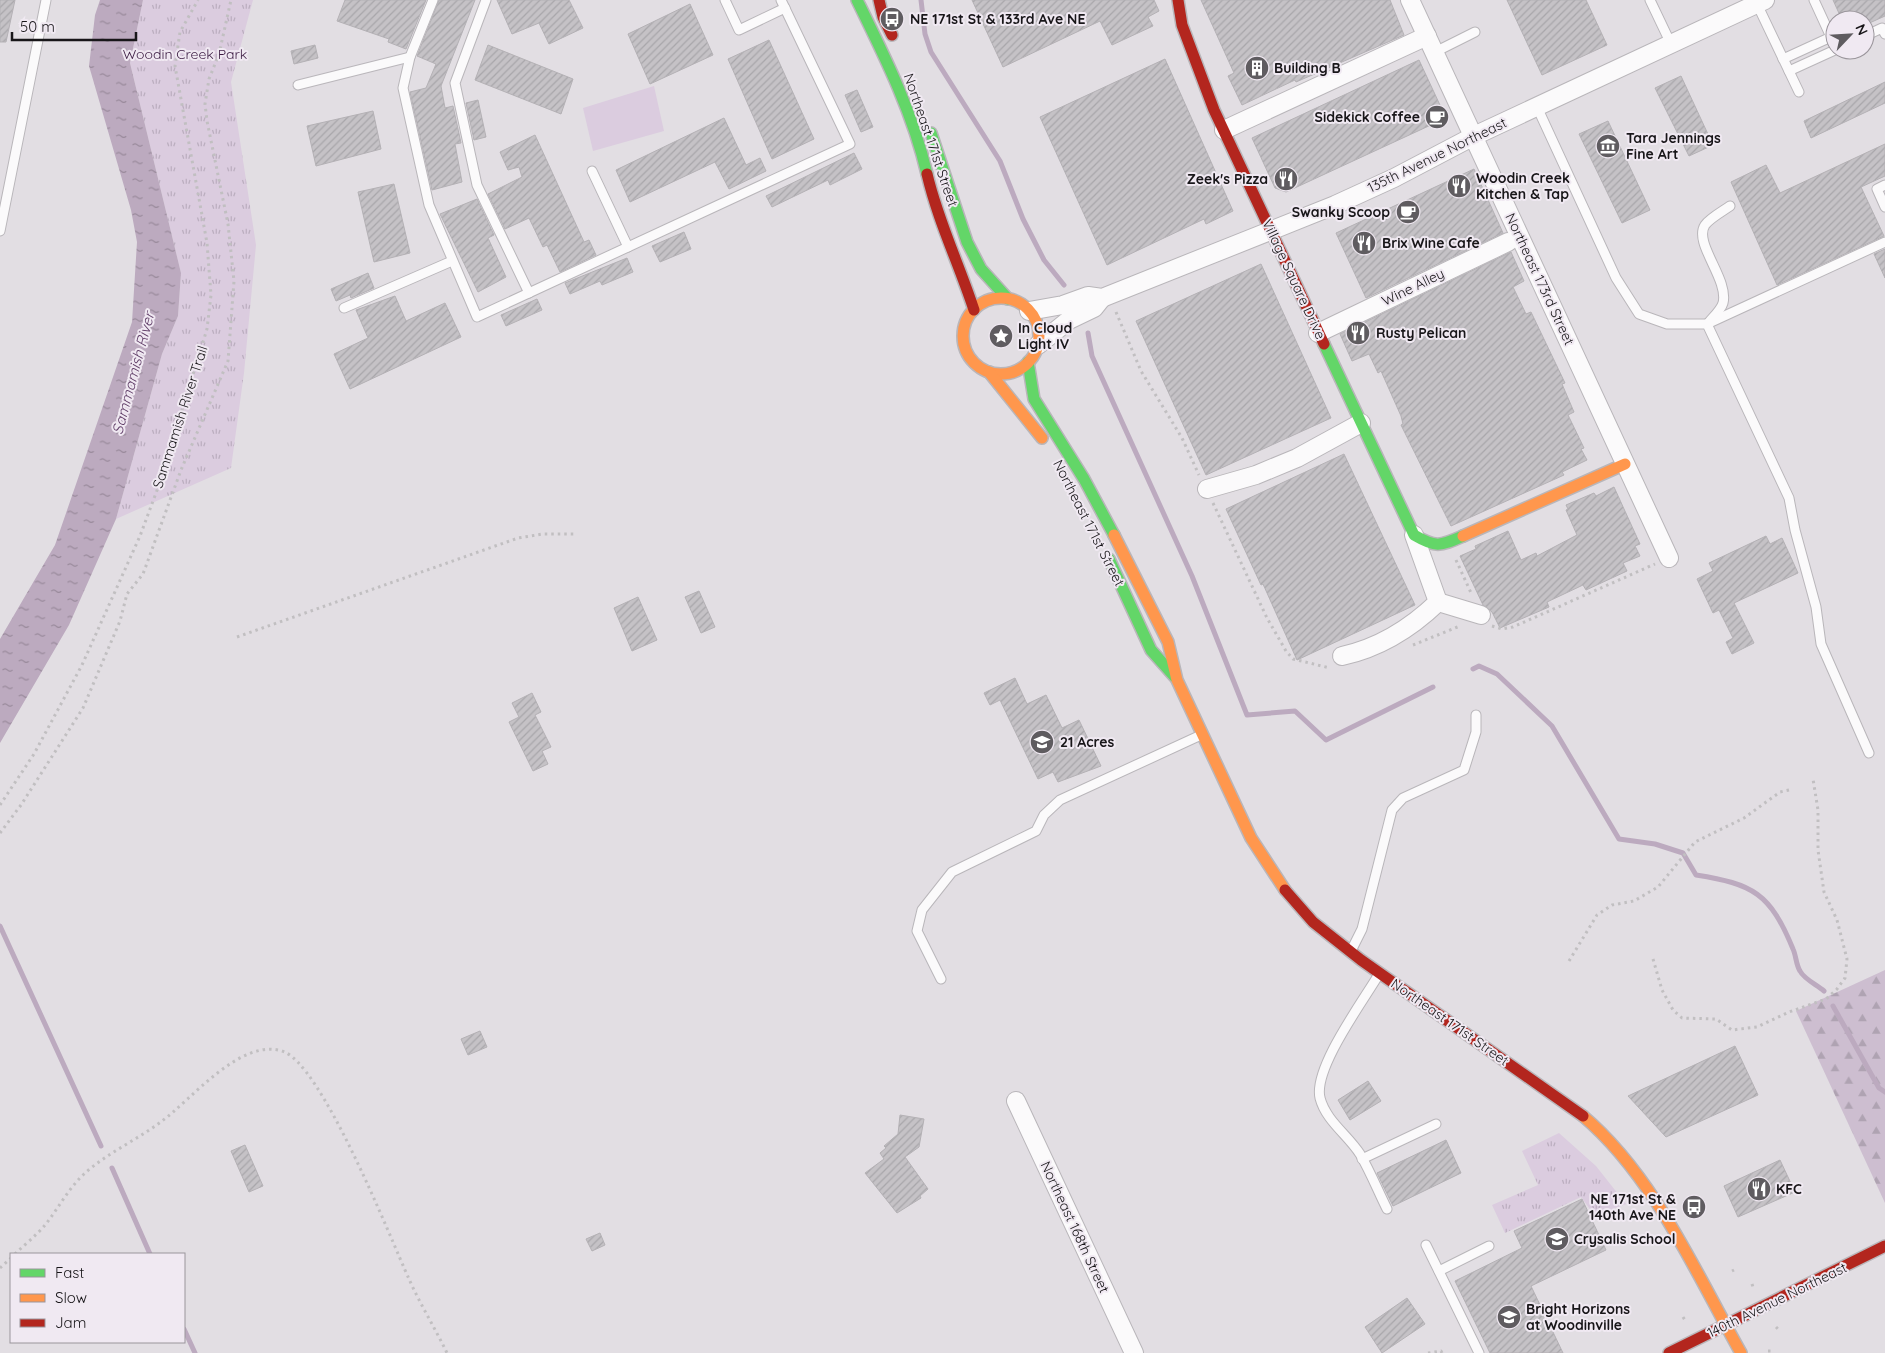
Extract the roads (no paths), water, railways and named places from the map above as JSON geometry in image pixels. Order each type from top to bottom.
[{"type":"main road","name":"Northeast 171st Street","points":[[857,0],[889,65],[919,138],[934,203],[959,263],[974,310]]},
{"type":"main road","points":[[879,0],[883,17],[897,45]]},
{"type":"main road","name":"Village Square Drive","points":[[1178,0],[1182,25],[1195,63],[1224,130],[1414,535]]},
{"type":"main road","name":"Northeast 171st Street","points":[[927,120],[967,242],[981,269],[1008,299]]},
{"type":"main road","points":[[1008,299],[1019,303],[1029,311],[1036,321],[1039,333],[1038,346],[1028,362],[1013,372],[1002,374],[989,372],[978,366],[969,357],[964,344],[963,331],[967,320],[974,310],[984,302],[1008,299]]},
{"type":"main road","name":"Northeast 171st Street","points":[[1028,362],[1034,399],[1084,479],[1122,550],[1168,642],[1177,680],[1202,734],[1251,838],[1278,882],[1313,922],[1350,952],[1548,1090],[1584,1117],[1610,1140],[1656,1202],[1741,1353]]},
{"type":"main road","name":"Northeast 171st Street","points":[[989,372],[1046,444]]},
{"type":"main road","points":[[1414,535],[1431,545],[1442,545],[1625,464]]},
{"type":"main road","name":"Northeast 171st Street","points":[[1104,548],[1151,650],[1177,680]]},
{"type":"main road","name":"140th Avenue Northeast","points":[[1669,1353],[1885,1246]]},
{"type":"street","name":"Northeast 173rd Street","points":[[1410,0],[1669,558]]},
{"type":"street","name":"135th Avenue Northeast","points":[[1038,346],[1069,320],[1094,308],[1102,298],[1271,231],[1394,178],[1474,136],[1671,44],[1750,4]]},
{"type":"street","points":[[1224,130],[1431,44]]},
{"type":"street","name":"Wine Alley","points":[[1318,333],[1508,242]]},
{"type":"street","name":"135th Avenue Northeast","points":[[1029,311],[1062,305],[1088,296],[1102,298]]},
{"type":"street","points":[[1207,489],[1256,475],[1297,458],[1361,423]]},
{"type":"street","points":[[1414,535],[1438,602]]},
{"type":"street","points":[[1438,602],[1482,618]]},
{"type":"street","points":[[1338,662],[1393,636],[1416,622],[1438,602]]},
{"type":"street","name":"Northeast 168th Street","points":[[1016,1101],[1134,1353]]},
{"type":"lane","points":[[0,231],[46,0]]},
{"type":"lane","points":[[433,0],[410,57],[403,88],[429,205],[477,317],[850,144],[784,4],[739,30],[725,0]]},
{"type":"lane","points":[[486,0],[455,83],[477,185],[529,293]]},
{"type":"lane","points":[[1783,59],[1831,36],[1814,0]]},
{"type":"lane","points":[[1650,1],[1671,44]]},
{"type":"lane","points":[[1750,4],[1783,59],[1798,92]]},
{"type":"lane","points":[[1875,31],[1882,28],[1885,34]]},
{"type":"lane","points":[[1431,44],[1475,32]]},
{"type":"lane","points":[[1789,71],[1825,55]]},
{"type":"lane","points":[[298,85],[410,57]]},
{"type":"lane","points":[[1537,107],[1616,278],[1639,314],[1667,324],[1707,324],[1885,242]]},
{"type":"lane","points":[[592,170],[628,247]]},
{"type":"lane","points":[[1885,185],[1877,189],[1885,207]]},
{"type":"lane","points":[[1707,324],[1722,305],[1723,291],[1704,242],[1703,232],[1706,224],[1730,206]]},
{"type":"lane","points":[[344,308],[452,261]]},
{"type":"lane","points":[[1707,324],[1789,498],[1795,530],[1816,607],[1821,644],[1869,753]]},
{"type":"lane","points":[[1350,952],[1362,929],[1392,810],[1403,798],[1464,770],[1476,732],[1476,715]]},
{"type":"lane","points":[[941,979],[917,931],[922,910],[952,872],[1036,831],[1044,815],[1060,800],[1202,734]]},
{"type":"lane","points":[[1380,973],[1344,1030],[1324,1070],[1320,1097],[1337,1129],[1362,1159],[1387,1209]]},
{"type":"lane","points":[[1362,1159],[1436,1124]]},
{"type":"lane","points":[[1426,1245],[1479,1353]]},
{"type":"lane","points":[[1439,1272],[1489,1246]]},
{"type":"water","name":"Sammamish River","points":[[100,0],[143,0],[130,63],[181,273],[178,316],[162,354],[116,519],[69,625],[0,743],[0,639],[55,545],[132,322],[137,242],[131,210],[89,66],[95,15]]},
{"type":"waterway","points":[[921,0],[925,34],[931,52],[1000,161],[1023,219],[1044,260],[1064,285]]},
{"type":"waterway","points":[[1088,333],[1092,356],[1192,576],[1247,715],[1295,711],[1326,740],[1433,687]]},
{"type":"waterway","points":[[1473,669],[1479,666],[1497,674],[1552,726],[1619,839],[1655,844],[1683,853],[1696,875],[1732,882],[1757,894],[1767,903],[1785,930],[1802,974],[1824,991]]},
{"type":"waterway","points":[[0,926],[101,1146]]},
{"type":"waterway","points":[[1833,1006],[1879,1088],[1885,1092]]},
{"type":"waterway","points":[[112,1168],[150,1253]]},
{"type":"waterway","points":[[185,1331],[195,1353]]},
{"type":"place","name":"NE 171st St & 133rd Ave NE","points":[[892,19]]},
{"type":"place","name":"Building B","points":[[1257,68]]},
{"type":"place","name":"Sidekick Coffee","points":[[1437,117]]},
{"type":"place","name":"Tara Jennings Fine Art","points":[[1608,146]]},
{"type":"place","name":"Zeek's Pizza","points":[[1286,179]]},
{"type":"place","name":"Woodin Creek Kitchen & Tap","points":[[1459,186]]},
{"type":"place","name":"Swanky Scoop","points":[[1408,212]]},
{"type":"place","name":"Brix Wine Cafe","points":[[1364,243]]},
{"type":"place","name":"Rusty Pelican","points":[[1358,333]]},
{"type":"place","name":"In Cloud Light IV","points":[[1001,336]]},
{"type":"place","name":"21 Acres","points":[[1042,742]]},
{"type":"place","name":"KFC","points":[[1759,1189]]},
{"type":"place","name":"NE 171st St & 140th Ave NE","points":[[1694,1207]]},
{"type":"place","name":"Crysalis School","points":[[1557,1239]]},
{"type":"place","name":"Bright Horizons at Woodinville","points":[[1509,1317]]},
{"type":"park label","name":"Woodin Creek Park","points":[[185,54]]}]
